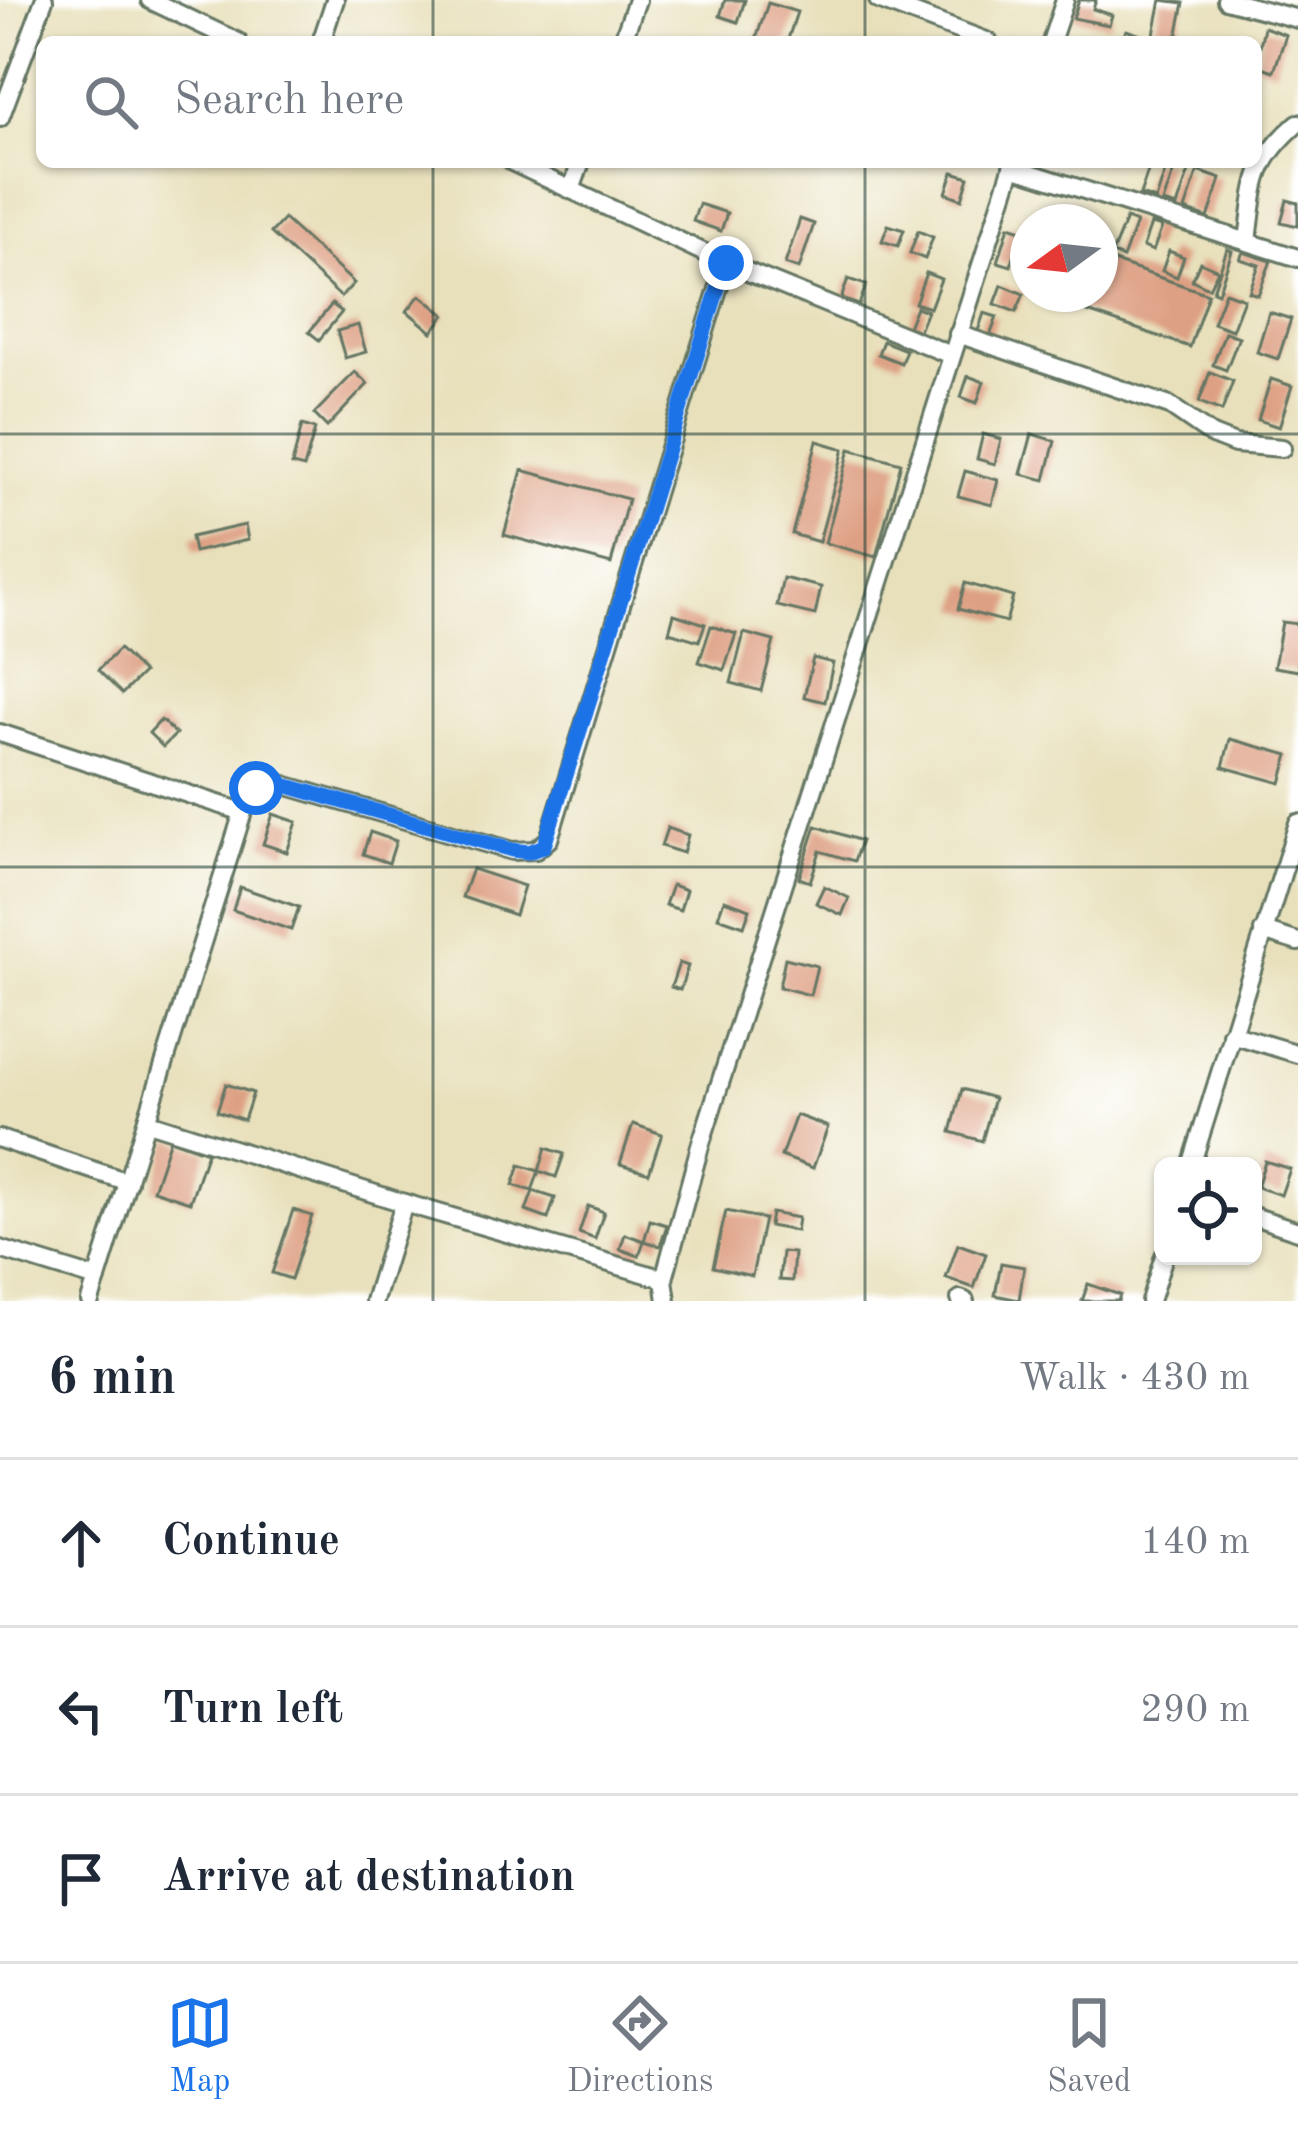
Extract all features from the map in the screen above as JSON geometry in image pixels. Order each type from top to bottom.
[{"type":"street","points":[[0,118],[44,0]]},
{"type":"street","points":[[150,0],[225,36]]},
{"type":"street","points":[[323,36],[335,0]]},
{"type":"street","points":[[624,36],[637,0]]},
{"type":"street","points":[[878,0],[973,36]]},
{"type":"street","points":[[1054,36],[1065,0]]},
{"type":"street","points":[[1226,0],[1298,19]]},
{"type":"street","points":[[1262,165],[1270,148],[1298,123]]},
{"type":"street","points":[[526,168],[726,263],[951,355]]},
{"type":"street","points":[[572,188],[579,168]]},
{"type":"street","points":[[667,1301],[664,1279],[700,1146],[1012,168]]},
{"type":"street","points":[[1025,168],[1298,258]]},
{"type":"street","points":[[1248,240],[1260,168]]},
{"type":"street","points":[[90,1301],[243,812],[256,788],[268,782],[512,850],[529,852],[544,846],[726,263]]},
{"type":"street","points":[[958,334],[1170,406],[1212,435],[1235,444],[1282,448]]},
{"type":"street","points":[[0,733],[243,812]]},
{"type":"street","points":[[1194,1157],[1298,823]]},
{"type":"street","points":[[1263,932],[1298,942]]},
{"type":"street","points":[[1231,1034],[1298,1054]]},
{"type":"street","points":[[148,1122],[664,1279]]},
{"type":"street","points":[[0,1139],[128,1182]]},
{"type":"street","points":[[374,1301],[404,1203]]},
{"type":"street","points":[[1262,1219],[1298,1231]]},
{"type":"street","points":[[0,1249],[97,1279]]},
{"type":"street","points":[[1150,1301],[1161,1265]]},
{"type":"building","points":[[725,0],[745,0],[738,22],[720,16]]},
{"type":"building","points":[[1079,0],[1096,0],[1093,9],[1112,15],[1109,25],[1073,18]]},
{"type":"building","points":[[1161,0],[1184,3],[1177,36],[1154,36]]},
{"type":"building","points":[[768,3],[797,12],[789,36],[757,36]]},
{"type":"building","points":[[1264,27],[1286,35],[1274,71],[1262,67]]},
{"type":"building","points":[[1149,168],[1166,168],[1156,200],[1140,195]]},
{"type":"building","points":[[1175,168],[1189,171],[1177,207],[1163,203]]},
{"type":"building","points":[[1198,171],[1221,179],[1208,218],[1185,210]]},
{"type":"building","points":[[953,172],[969,177],[962,199],[946,193]]},
{"type":"building","points":[[1287,200],[1298,203],[1298,226],[1281,222]]},
{"type":"building","points":[[699,204],[727,213],[721,231],[693,221]]},
{"type":"building","points":[[284,219],[354,283],[341,297],[271,233]]},
{"type":"building","points":[[800,219],[814,224],[799,269],[785,264]]},
{"type":"building","points":[[1126,219],[1136,223],[1123,258],[1118,256],[1118,239]]},
{"type":"building","points":[[1151,224],[1162,227],[1153,251],[1143,247]]},
{"type":"building","points":[[888,225],[904,230],[898,246],[882,241]]},
{"type":"building","points":[[1009,226],[1010,226],[1010,266],[998,262]]},
{"type":"building","points":[[918,231],[933,237],[925,259],[910,253]]},
{"type":"building","points":[[1227,249],[1232,251],[1218,293],[1213,291]]},
{"type":"building","points":[[1169,251],[1184,257],[1177,277],[1162,271]]},
{"type":"building","points":[[1243,252],[1271,261],[1258,295],[1249,292],[1259,265],[1240,259]]},
{"type":"building","points":[[1200,262],[1218,270],[1209,288],[1192,280]]},
{"type":"building","points":[[1118,263],[1208,294],[1190,347],[1088,312],[1118,312]]},
{"type":"building","points":[[926,273],[941,279],[930,308],[915,303]]},
{"type":"building","points":[[848,279],[866,285],[859,305],[841,299]]},
{"type":"building","points":[[1002,285],[1010,288],[1010,310],[995,304]]},
{"type":"building","points":[[1225,292],[1244,299],[1232,330],[1213,323]]},
{"type":"building","points":[[420,295],[445,315],[432,332],[407,311]]},
{"type":"building","points":[[332,304],[342,312],[319,340],[309,332]]},
{"type":"building","points":[[916,307],[927,311],[919,331],[908,327]]},
{"type":"building","points":[[1269,312],[1291,319],[1278,359],[1257,352]]},
{"type":"building","points":[[984,313],[997,317],[990,336],[978,331]]},
{"type":"building","points":[[358,325],[366,352],[345,358],[337,331]]},
{"type":"building","points":[[1225,332],[1239,337],[1226,370],[1213,365]]},
{"type":"building","points":[[883,341],[906,350],[901,363],[878,354]]},
{"type":"building","points":[[355,372],[368,384],[327,427],[314,414]]},
{"type":"building","points":[[1210,372],[1233,381],[1222,411],[1199,402]]},
{"type":"building","points":[[968,376],[984,382],[977,403],[961,397]]},
{"type":"building","points":[[1271,379],[1292,386],[1279,427],[1258,420]]},
{"type":"building","points":[[302,425],[315,429],[304,468],[292,465]]},
{"type":"building","points":[[983,434],[1001,439],[995,464],[977,459]]},
{"type":"building","points":[[1032,434],[1055,441],[1045,480],[1021,474]]},
{"type":"building","points":[[817,441],[844,449],[819,542],[792,534]]},
{"type":"building","points":[[850,449],[901,463],[876,557],[825,543]]},
{"type":"building","points":[[522,470],[628,499],[611,564],[504,535]]},
{"type":"building","points":[[965,471],[998,480],[992,505],[958,496]]},
{"type":"building","points":[[245,525],[248,540],[194,552],[191,537]]},
{"type":"building","points":[[783,578],[821,587],[815,615],[777,606]]},
{"type":"building","points":[[965,583],[1013,597],[1006,622],[958,609]]},
{"type":"building","points":[[674,614],[705,624],[699,641],[669,632]]},
{"type":"building","points":[[1282,622],[1298,624],[1298,671],[1274,667]]},
{"type":"building","points":[[711,626],[736,634],[724,670],[699,662]]},
{"type":"building","points":[[744,633],[774,641],[761,691],[731,683]]},
{"type":"building","points":[[119,649],[143,673],[122,694],[98,670]]},
{"type":"building","points":[[813,658],[833,663],[825,702],[804,697]]},
{"type":"building","points":[[161,720],[176,734],[163,747],[149,733]]},
{"type":"building","points":[[1230,739],[1289,755],[1281,783],[1223,767]]},
{"type":"building","points":[[273,814],[297,822],[287,852],[263,844]]},
{"type":"building","points":[[816,826],[861,841],[854,861],[820,851],[810,882],[799,878]]},
{"type":"building","points":[[667,828],[688,835],[683,853],[661,846]]},
{"type":"building","points":[[370,832],[396,841],[389,863],[363,854]]},
{"type":"building","points":[[472,869],[524,886],[515,915],[462,897]]},
{"type":"building","points":[[672,885],[686,890],[680,910],[665,905]]},
{"type":"building","points":[[824,886],[849,898],[842,915],[816,903]]},
{"type":"building","points":[[240,887],[299,907],[291,930],[233,910]]},
{"type":"building","points":[[724,900],[750,909],[744,926],[718,917]]},
{"type":"building","points":[[785,958],[817,966],[810,995],[779,987]]},
{"type":"building","points":[[679,963],[688,966],[680,990],[671,987]]},
{"type":"building","points":[[226,1084],[253,1093],[244,1120],[217,1111]]},
{"type":"building","points":[[962,1089],[994,1098],[982,1141],[951,1132]]},
{"type":"building","points":[[796,1115],[828,1127],[813,1168],[781,1156]]},
{"type":"building","points":[[633,1124],[662,1134],[649,1173],[620,1164]]},
{"type":"building","points":[[170,1139],[207,1152],[190,1202],[153,1190]]},
{"type":"building","points":[[546,1148],[564,1154],[556,1177],[539,1171]]},
{"type":"building","points":[[1265,1161],[1290,1169],[1281,1195],[1262,1189]]},
{"type":"building","points":[[520,1165],[539,1171],[532,1191],[513,1185]]},
{"type":"building","points":[[533,1191],[555,1198],[548,1219],[526,1211]]},
{"type":"building","points":[[588,1206],[604,1212],[595,1239],[579,1233]]},
{"type":"building","points":[[293,1210],[312,1216],[291,1279],[272,1273]]},
{"type":"building","points":[[726,1211],[764,1219],[752,1276],[713,1267]]},
{"type":"building","points":[[771,1213],[798,1218],[796,1231],[769,1226]]},
{"type":"building","points":[[650,1220],[667,1225],[660,1246],[644,1241]]},
{"type":"building","points":[[625,1234],[644,1241],[639,1256],[620,1249]]},
{"type":"building","points":[[958,1244],[986,1254],[974,1288],[946,1278]]},
{"type":"building","points":[[782,1252],[794,1253],[792,1281],[779,1280]]},
{"type":"building","points":[[1001,1263],[1024,1267],[1019,1300],[995,1295]]},
{"type":"building","points":[[1088,1284],[1120,1295],[1118,1301],[1082,1301]]},
{"type":"route","points":[[256,788],[268,782],[281,784],[512,850],[529,852],[544,846],[726,263]]}]
